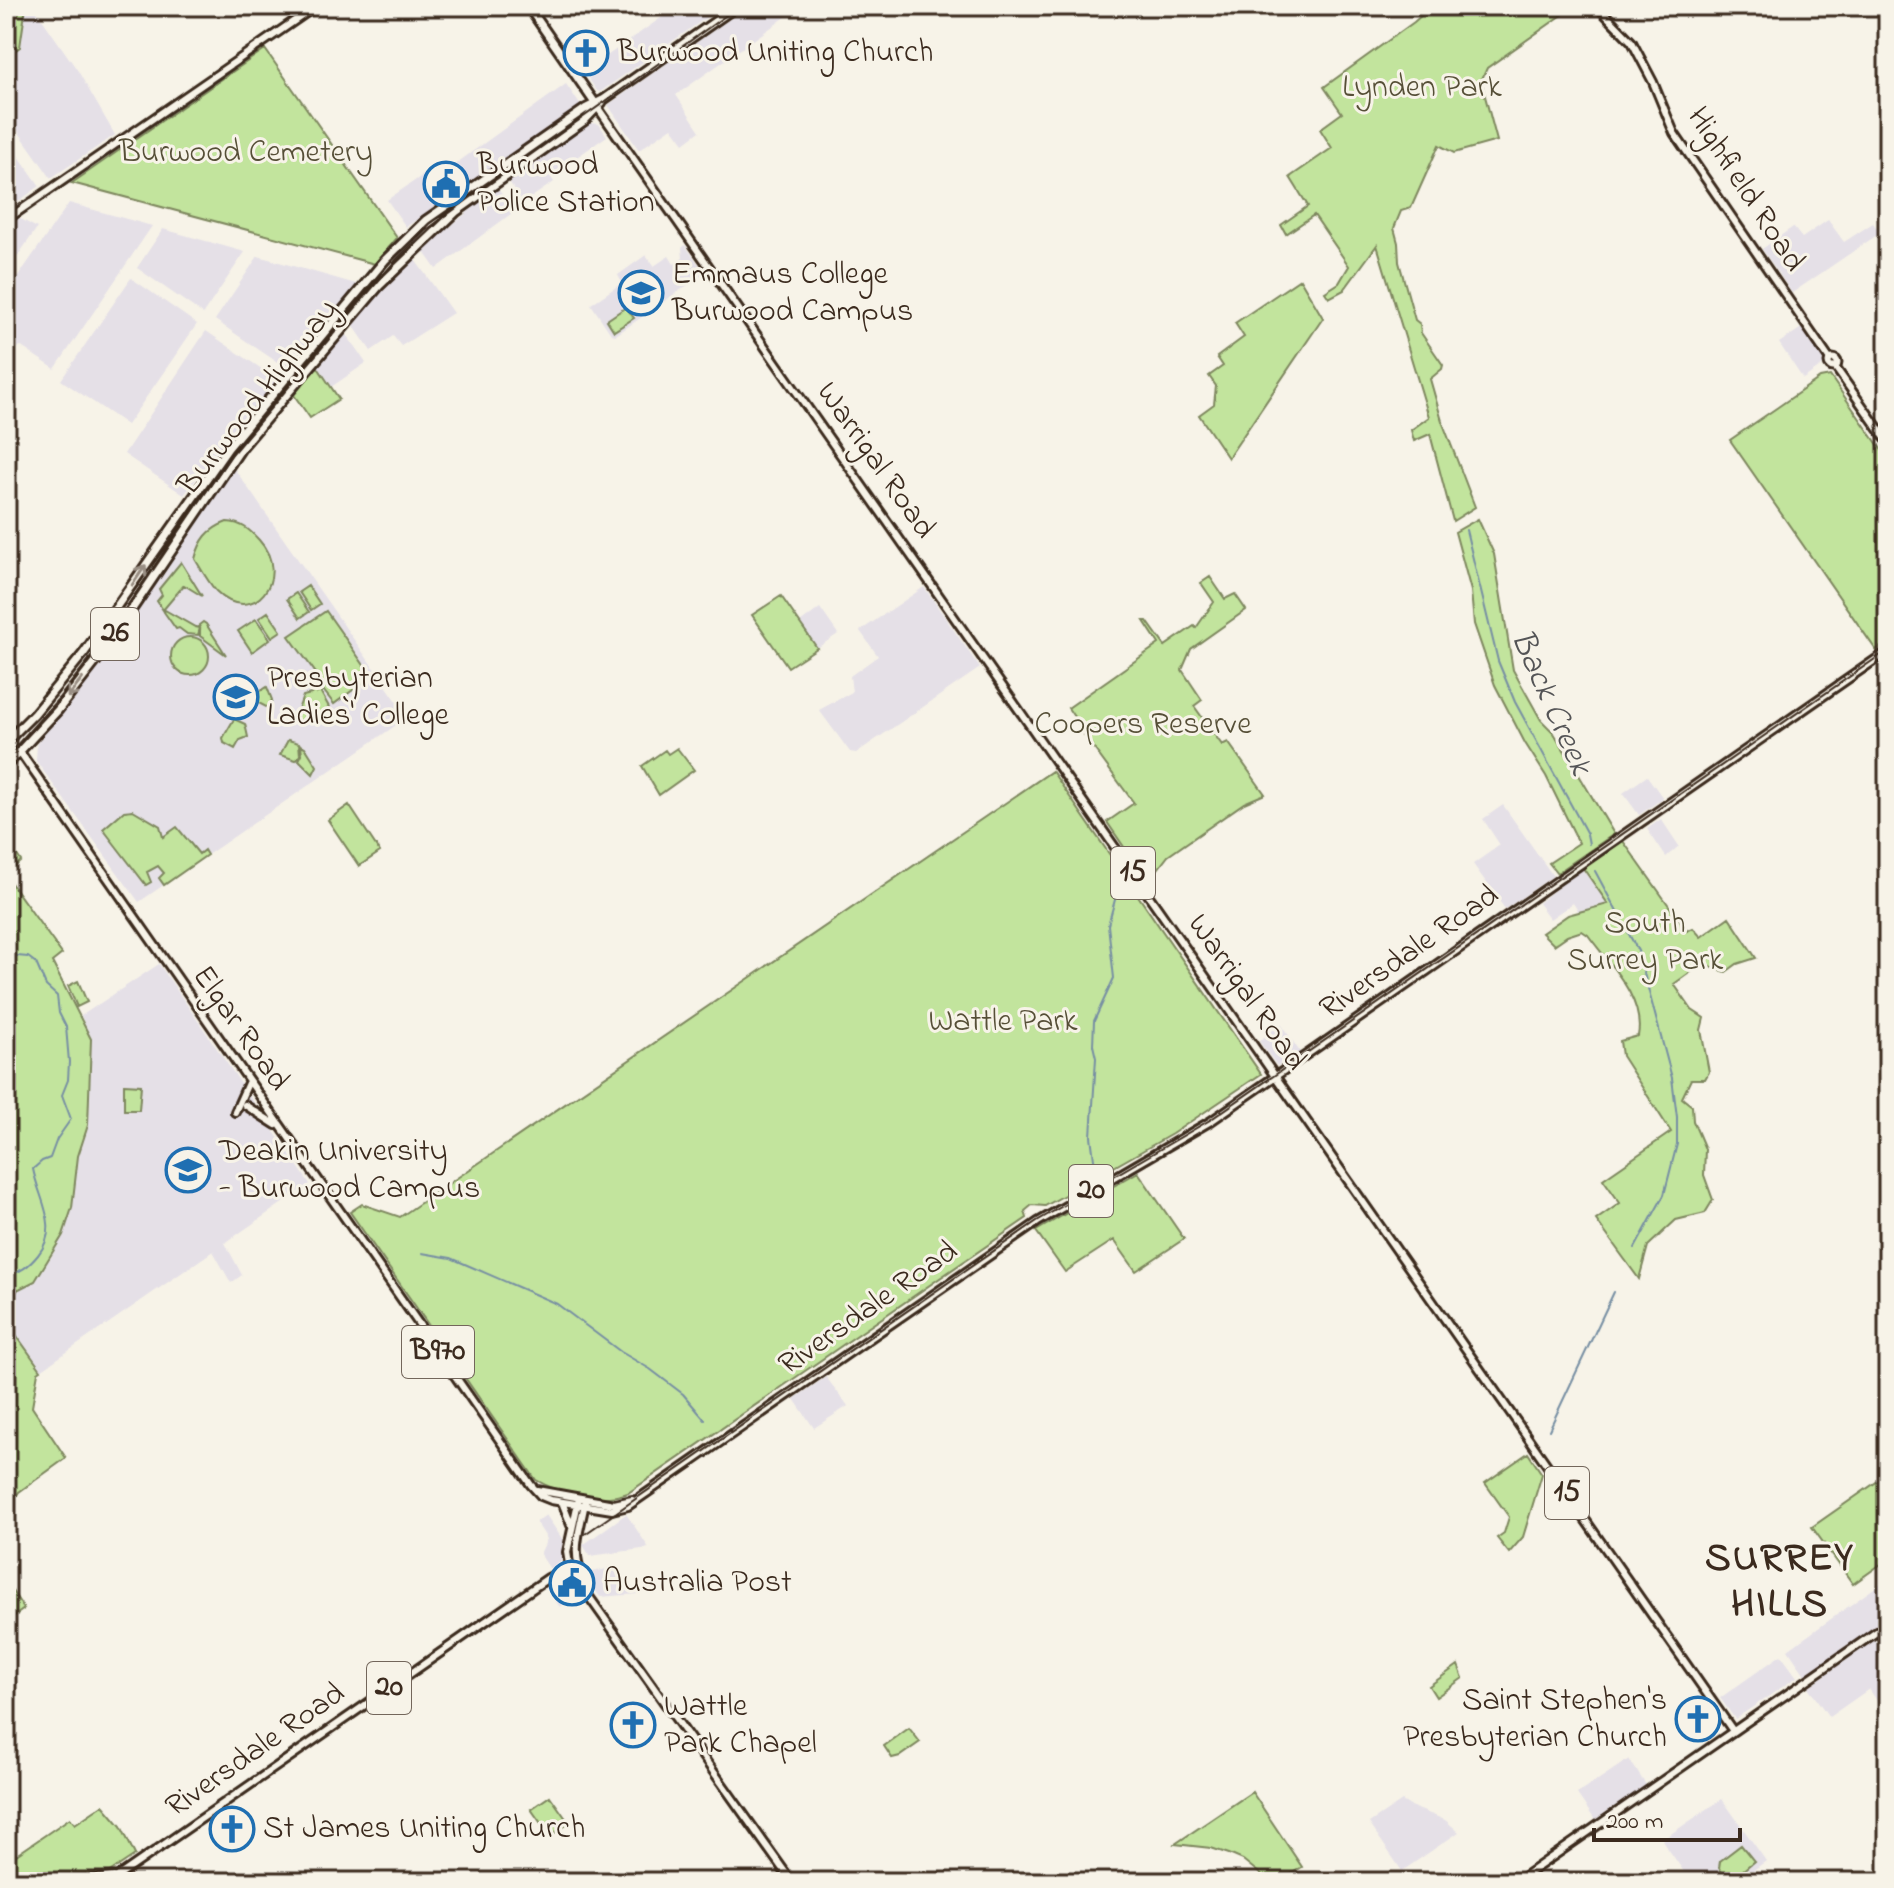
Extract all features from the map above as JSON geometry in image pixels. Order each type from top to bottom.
[{"type":"highway","name":"Warrigal Road","points":[[528,6],[599,104]]},
{"type":"highway","name":"26","points":[[599,104],[737,6]]},
{"type":"highway","name":"Burwood Highway","points":[[7,741],[47,699],[84,653],[228,448],[407,237],[584,121],[599,104]]},
{"type":"highway","name":"Burwood Highway","points":[[8,764],[58,710],[101,655],[235,457],[393,271],[469,196]]},
{"type":"highway","points":[[407,237],[415,249]]},
{"type":"highway","points":[[368,280],[379,279],[393,271]]},
{"type":"highway","points":[[340,316],[346,324]]},
{"type":"highway","points":[[228,448],[235,457]]},
{"type":"highway","points":[[186,505],[195,507],[212,493]]},
{"type":"highway","points":[[7,741],[20,752]]},
{"type":"main road","points":[[6,220],[316,6]]},
{"type":"main road","name":"Highfield Road","points":[[1597,6],[1632,42],[1674,133],[1830,360],[1837,361],[1835,367],[1888,442]]},
{"type":"main road","name":"Warrigal Road","points":[[599,104],[1733,1731]]},
{"type":"main road","name":"Riversdale Road","points":[[581,1502],[598,1509],[621,1510],[1038,1222],[1190,1134],[1275,1077],[1888,651]]},
{"type":"main road","name":"Elgar Road","points":[[20,752],[534,1489],[543,1498],[581,1502]]},
{"type":"main road","points":[[8,764],[21,763],[32,769]]},
{"type":"main road","points":[[235,1112],[248,1083]]},
{"type":"main road","points":[[245,1105],[279,1127]]},
{"type":"main road","points":[[534,1489],[581,1502],[614,1504],[636,1500]]},
{"type":"main road","points":[[562,1502],[572,1528]]},
{"type":"main road","points":[[572,1564],[582,1517],[581,1502]]},
{"type":"main road","points":[[581,1502],[572,1528],[572,1564],[585,1588],[792,1882]]},
{"type":"main road","points":[[582,1517],[598,1509]]},
{"type":"main road","name":"Riversdale Road","points":[[114,1879],[572,1564]]},
{"type":"main road","points":[[1516,1882],[1888,1624]]},
{"type":"main road","points":[[1878,1631],[1888,1646]]},
{"type":"main road","points":[[53,1882],[114,1879]]},
{"type":"shaded area","points":[[26,6],[33,6],[78,71],[115,135],[51,178],[6,114],[6,57],[20,47]]},
{"type":"shaded area","points":[[678,6],[723,6],[600,92],[597,91],[584,72]]},
{"type":"shaded area","points":[[748,6],[801,6],[676,95],[700,131],[684,143],[672,127],[639,150],[608,105]]},
{"type":"shaded area","points":[[566,84],[581,106],[468,185],[454,165]]},
{"type":"shaded area","points":[[591,123],[599,124],[607,136],[550,176],[554,182],[523,203],[508,180]]},
{"type":"shaded area","points":[[6,138],[40,186],[6,210]]},
{"type":"shaded area","points":[[439,164],[458,191],[406,227],[387,200]]},
{"type":"shaded area","points":[[497,188],[515,211],[436,269],[424,248]]},
{"type":"shaded area","points":[[69,203],[152,226],[55,369],[20,346],[17,349],[6,342],[6,294]]},
{"type":"shaded area","points":[[19,218],[37,228],[6,273],[6,227]]},
{"type":"shaded area","points":[[1828,220],[1844,242],[1873,223],[1880,233],[1792,293],[1762,249],[1793,227],[1802,238]]},
{"type":"shaded area","points":[[163,229],[245,252],[203,314],[137,268]]},
{"type":"shaded area","name":"Emmaus College Burwood Campus","points":[[685,245],[705,273],[616,335],[611,334],[591,304],[622,283],[618,275],[646,255],[654,266],[669,256],[674,264],[683,258],[682,248]]},
{"type":"shaded area","points":[[258,256],[357,286],[290,367],[286,368],[215,320]]},
{"type":"shaded area","points":[[413,257],[453,313],[401,346],[393,336],[371,351],[353,325]]},
{"type":"shaded area","points":[[131,278],[197,324],[127,425],[61,380]]},
{"type":"shaded area","points":[[1803,327],[1826,363],[1803,379],[1779,343]]},
{"type":"shaded area","points":[[206,331],[278,380],[184,495],[124,454]]},
{"type":"shaded area","points":[[346,334],[366,363],[331,387],[317,366]]},
{"type":"shaded area","name":"Presbyterian Ladies' College","points":[[234,468],[408,717],[139,902],[36,761],[37,743],[103,663]]},
{"type":"shaded area","points":[[924,587],[980,668],[856,753],[850,752],[819,710],[852,692],[850,676],[878,656],[860,631]]},
{"type":"shaded area","points":[[820,608],[838,634],[817,648],[800,623]]},
{"type":"shaded area","points":[[1647,776],[1663,798],[1639,815],[1623,793]]},
{"type":"shaded area","points":[[1503,805],[1553,876],[1505,909],[1473,864],[1500,845],[1483,819]]},
{"type":"shaded area","points":[[1661,819],[1679,846],[1666,857],[1647,829]]},
{"type":"shaded area","points":[[1582,869],[1611,909],[1582,917],[1573,903],[1550,919],[1538,903]]},
{"type":"shaded area","name":"Deakin University - Burwood Campus","points":[[159,964],[310,1184],[225,1243],[242,1275],[231,1283],[213,1251],[41,1370],[7,1322],[17,1290],[35,1281],[63,1235],[72,1208],[78,1156],[88,1125],[91,1039],[81,1016]]},
{"type":"shaded area","points":[[1281,1024],[1300,1052],[1277,1066],[1259,1041]]},
{"type":"shaded area","points":[[6,1106],[13,1106],[6,1167]]},
{"type":"shaded area","points":[[826,1377],[848,1406],[814,1428],[794,1399]]},
{"type":"shaded area","points":[[626,1514],[649,1548],[590,1556],[583,1545]]},
{"type":"shaded area","points":[[546,1515],[563,1540],[561,1562],[550,1569],[540,1554],[547,1539],[536,1522]]},
{"type":"shaded area","points":[[618,1567],[637,1594],[600,1597],[586,1573]]},
{"type":"shaded area","points":[[566,1574],[580,1593],[560,1607],[546,1588]]},
{"type":"shaded area","points":[[1888,1578],[1888,1646],[1878,1631],[1808,1679],[1788,1650]]},
{"type":"shaded area","points":[[1875,1640],[1888,1658],[1888,1708],[1880,1705],[1869,1689],[1829,1717],[1808,1687]]},
{"type":"shaded area","points":[[1781,1655],[1797,1677],[1735,1719],[1720,1698]]},
{"type":"shaded area","points":[[1629,1759],[1646,1785],[1595,1820],[1577,1794]]},
{"type":"shaded area","points":[[1722,1799],[1766,1861],[1737,1882],[1691,1882],[1662,1840]]},
{"type":"shaded area","points":[[1402,1801],[1445,1820],[1459,1832],[1402,1871],[1369,1823]]},
{"type":"green space","points":[[6,6],[26,6],[20,47],[6,57]]},
{"type":"green space","name":"Lynden Park","points":[[1432,6],[1575,6],[1487,68],[1481,81],[1497,141],[1454,153],[1439,145],[1411,208],[1401,211],[1394,228],[1399,262],[1415,320],[1443,365],[1430,379],[1442,421],[1475,507],[1453,521],[1430,434],[1414,441],[1411,430],[1429,417],[1377,245],[1344,290],[1329,298],[1325,292],[1339,283],[1349,266],[1314,215],[1286,234],[1281,225],[1308,206],[1290,177],[1332,148],[1320,129],[1342,113],[1324,87]]},
{"type":"green space","name":"Burwood Cemetery","points":[[265,49],[397,238],[375,264],[72,183]]},
{"type":"green space","points":[[1300,279],[1323,318],[1228,458],[1199,415],[1214,404],[1216,386],[1209,376],[1223,366],[1217,357],[1244,337],[1235,323]]},
{"type":"green space","points":[[626,307],[634,318],[614,331],[607,320]]},
{"type":"green space","points":[[317,366],[339,399],[310,418],[294,395]]},
{"type":"green space","points":[[1830,376],[1888,459],[1888,642],[1876,650],[1730,440],[1820,378]]},
{"type":"green space","points":[[1478,519],[1494,554],[1513,670],[1614,834],[1557,873],[1549,863],[1579,843],[1495,685],[1474,624],[1471,591],[1455,532]]},
{"type":"green space","points":[[227,522],[248,530],[259,540],[272,569],[264,594],[243,604],[230,601],[216,591],[195,559],[206,536]]},
{"type":"green space","points":[[181,562],[202,596],[184,585],[163,610],[157,601],[162,595],[159,589]]},
{"type":"green space","name":"Coopers Reserve","points":[[1210,577],[1225,599],[1235,594],[1246,610],[1191,649],[1182,670],[1202,700],[1194,706],[1222,745],[1228,742],[1265,794],[1244,803],[1168,856],[1148,882],[1107,822],[1134,803],[1068,708],[1159,644],[1144,621],[1165,646],[1194,626],[1196,628],[1214,602],[1201,583]]},
{"type":"green space","points":[[308,586],[320,604],[311,610],[299,592]]},
{"type":"green space","points":[[296,593],[309,612],[300,618],[287,599]]},
{"type":"green space","points":[[781,596],[817,648],[788,667],[752,615]]},
{"type":"green space","points":[[165,610],[200,628],[198,635],[176,629]]},
{"type":"green space","points":[[326,611],[368,671],[369,678],[334,704],[289,636]]},
{"type":"green space","points":[[268,612],[281,631],[272,637],[259,618]]},
{"type":"green space","points":[[256,619],[270,639],[252,652],[238,631]]},
{"type":"green space","points":[[203,622],[206,624],[226,655],[200,636]]},
{"type":"green space","points":[[190,637],[203,643],[209,656],[203,669],[190,675],[177,669],[171,656],[177,643]]},
{"type":"green space","points":[[267,687],[272,700],[268,708],[253,700],[247,704],[244,702]]},
{"type":"green space","points":[[315,690],[317,693],[320,691],[329,707],[309,721],[294,721],[303,696]]},
{"type":"green space","points":[[234,719],[245,724],[248,737],[240,740],[235,749],[224,743],[223,738]]},
{"type":"green space","points":[[288,740],[299,743],[300,755],[296,760],[280,755]]},
{"type":"green space","points":[[301,745],[317,766],[313,774],[299,760]]},
{"type":"green space","points":[[677,748],[694,770],[659,795],[642,766],[665,750],[668,754]]},
{"type":"green space","name":"Wattle Park","points":[[1052,771],[1261,1074],[1172,1134],[1045,1206],[1032,1205],[1025,1211],[1027,1218],[628,1493],[606,1497],[581,1496],[536,1480],[350,1212],[362,1204],[400,1217]]},
{"type":"green space","points":[[349,805],[380,852],[359,866],[328,820]]},
{"type":"green space","points":[[133,810],[160,826],[163,837],[177,827],[199,854],[204,850],[207,855],[164,885],[159,878],[164,873],[158,866],[147,872],[151,882],[146,885],[103,829],[124,811]]},
{"type":"green space","points":[[6,839],[21,861],[12,869],[8,879],[62,954],[52,962],[91,1039],[88,1125],[78,1156],[72,1208],[63,1235],[35,1281],[17,1290],[7,1322],[41,1370],[38,1372],[32,1407],[66,1458],[19,1492],[6,1511],[6,1211],[11,1207],[11,1202],[6,1170],[13,1106],[6,1106]]},
{"type":"green space","name":"South Surrey Park","points":[[1623,841],[1687,931],[1693,928],[1701,937],[1729,917],[1756,958],[1737,964],[1726,972],[1702,964],[1674,984],[1692,1010],[1704,1018],[1701,1030],[1709,1072],[1705,1079],[1691,1079],[1682,1098],[1692,1106],[1693,1121],[1705,1149],[1704,1175],[1713,1200],[1705,1213],[1676,1220],[1648,1246],[1639,1279],[1596,1220],[1620,1203],[1603,1179],[1671,1132],[1622,1056],[1620,1041],[1638,1036],[1639,1022],[1624,982],[1582,931],[1554,945],[1542,933],[1568,915],[1608,904],[1583,868]]},
{"type":"green space","points":[[78,981],[87,1002],[77,1007],[68,986]]},
{"type":"green space","points":[[124,1084],[141,1085],[139,1110],[124,1110]]},
{"type":"green space","points":[[1138,1172],[1184,1239],[1136,1271],[1114,1240],[1065,1272],[1036,1231]]},
{"type":"green space","points":[[1528,1453],[1542,1474],[1523,1537],[1509,1553],[1497,1538],[1504,1533],[1509,1517],[1485,1483]]},
{"type":"green space","points":[[1888,1474],[1888,1559],[1853,1584],[1812,1527]]},
{"type":"green space","points":[[6,1582],[24,1609],[6,1622]]},
{"type":"green space","points":[[1458,1665],[1463,1678],[1436,1697],[1429,1686]]},
{"type":"green space","points":[[909,1728],[920,1742],[892,1758],[884,1746]]},
{"type":"green space","points":[[1252,1792],[1302,1867],[1278,1882],[1270,1882],[1243,1860],[1229,1854],[1211,1848],[1175,1844]]},
{"type":"green space","points":[[550,1796],[569,1823],[550,1836],[531,1809]]},
{"type":"green space","points":[[103,1805],[121,1826],[135,1855],[108,1873],[6,1877],[6,1862],[70,1818],[75,1824]]},
{"type":"green space","points":[[1741,1845],[1754,1861],[1729,1882],[1719,1868],[1720,1861]]},
{"type":"waterway","name":"Back Creek","points":[[1466,530],[1498,661],[1515,702],[1587,834],[1589,844]]},
{"type":"waterway","name":"Back Creek","points":[[1595,871],[1638,951],[1672,1078],[1677,1117],[1677,1144],[1664,1195],[1635,1248]]},
{"type":"waterway","points":[[1095,1167],[1091,1136],[1096,1058],[1094,1021],[1114,978],[1108,925],[1121,878]]},
{"type":"waterway","points":[[6,942],[17,956],[28,957],[36,963],[46,986],[57,996],[59,1013],[66,1027],[69,1062],[68,1080],[62,1095],[71,1119],[57,1139],[50,1158],[33,1169],[48,1224],[45,1245],[28,1266],[6,1275]]},
{"type":"waterway","points":[[422,1253],[451,1258],[557,1304],[683,1394],[705,1420]]},
{"type":"waterway","name":"Back Creek","points":[[1549,1430],[1614,1292]]},
{"type":"tram line","points":[[6,757],[98,648],[232,454],[396,260],[425,231],[739,6]]},
{"type":"tram line","points":[[585,1534],[1037,1221],[1210,1120],[1888,650]]},
{"type":"place","name":"Burwood Uniting Church","points":[[586,53]]},
{"type":"place","name":"Burwood Police Station","points":[[446,184]]},
{"type":"place","name":"Emmaus College Burwood Campus","points":[[641,293]]},
{"type":"place","name":"Presbyterian Ladies' College","points":[[236,697]]},
{"type":"place","name":"Deakin University - Burwood Campus","points":[[188,1170]]},
{"type":"place","name":"Australia Post","points":[[572,1583]]},
{"type":"place","name":"Saint Stephen's Presbyterian Church","points":[[1698,1719]]},
{"type":"place","name":"Wattle Park Chapel","points":[[633,1725]]},
{"type":"place","name":"St James Uniting Church","points":[[232,1829]]},
{"type":"district","name":"SURREY HILLS","points":[[1780,1582]]}]
